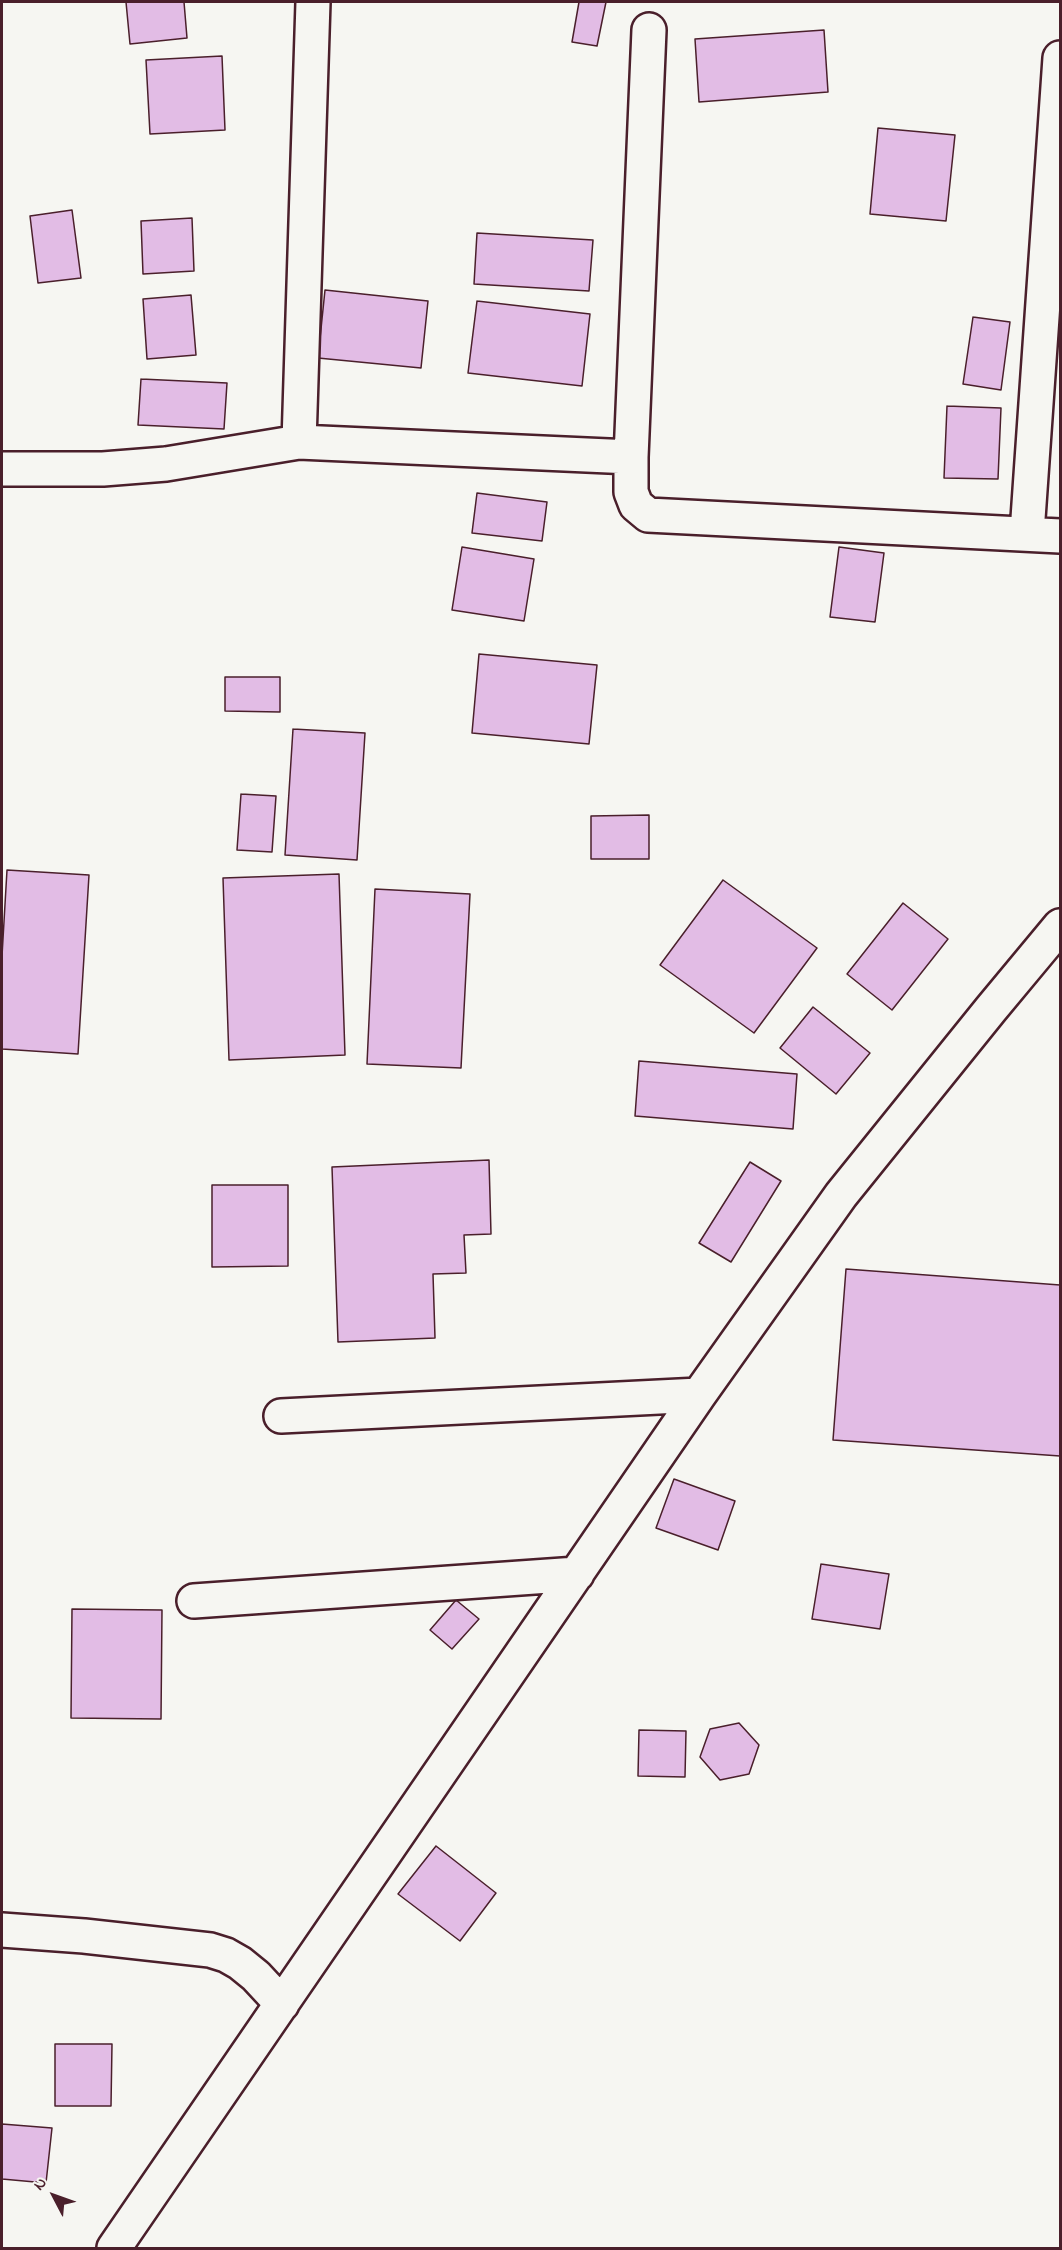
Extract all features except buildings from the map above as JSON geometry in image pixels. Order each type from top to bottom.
[{"type":"street","points":[[299,442],[313,2]]},
{"type":"street","points":[[649,30],[631,457],[631,492],[636,504],[648,515],[1060,536]]},
{"type":"street","points":[[1027,533],[1060,58]]},
{"type":"street","points":[[2,469],[103,469],[166,464],[299,442],[631,457]]},
{"type":"street","points":[[114,2248],[699,1395],[841,1195],[1060,926]]},
{"type":"street","points":[[281,1416],[699,1395]]},
{"type":"street","points":[[194,1601],[577,1574]]},
{"type":"street","points":[[2,1930],[84,1936],[210,1950],[226,1955],[256,1976],[282,2004]]}]
